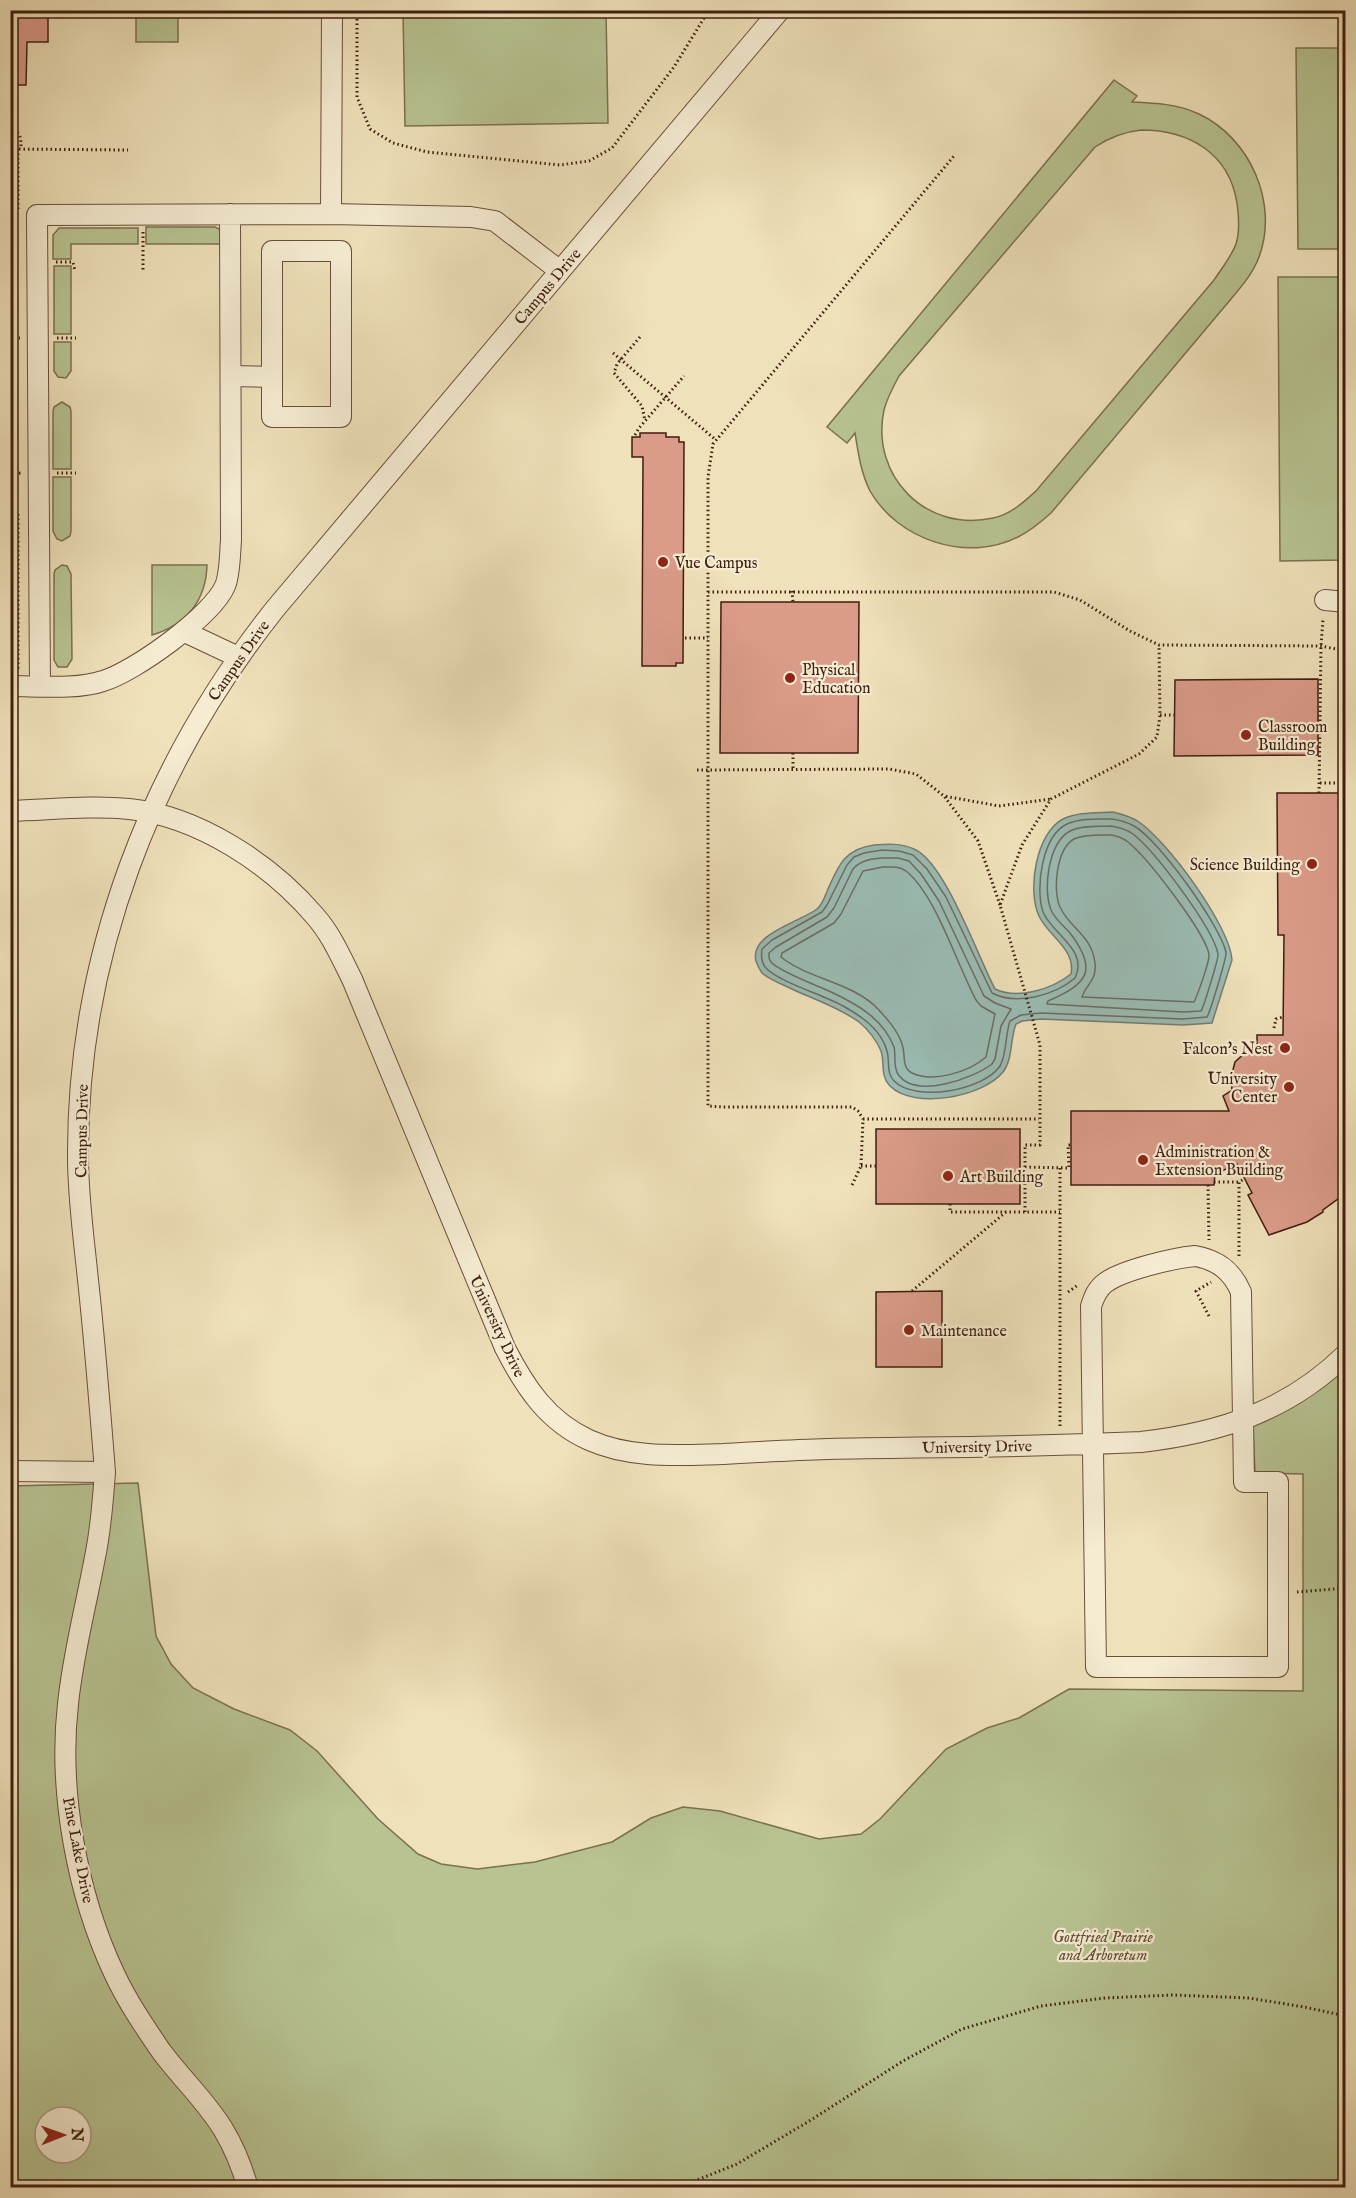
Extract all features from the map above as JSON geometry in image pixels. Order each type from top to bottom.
[{"type":"street","points":[[332,10],[332,214]]},
{"type":"street","name":"Campus Drive","points":[[105,1472],[78,1160],[80,1099],[87,1038],[104,948],[126,875],[150,812],[189,735],[238,657],[275,609],[780,10]]},
{"type":"street","points":[[10,686],[78,685],[103,681],[129,668],[185,632],[212,605],[226,585],[231,540],[231,214]]},
{"type":"street","points":[[40,686],[37,215],[332,214],[471,217],[495,221],[560,271]]},
{"type":"street","points":[[272,251],[341,251],[341,417],[272,417],[272,377],[272,251]]},
{"type":"street","points":[[231,376],[272,377]]},
{"type":"street","points":[[1325,600],[1346,602]]},
{"type":"street","points":[[185,632],[238,657]]},
{"type":"street","name":"University Drive","points":[[10,811],[103,808],[150,812],[177,819],[254,860],[282,882],[317,917],[352,979],[505,1348],[534,1398],[560,1423],[590,1440],[621,1450],[684,1455],[824,1449],[1142,1442],[1189,1436],[1243,1421],[1302,1390],[1346,1354]]},
{"type":"street","points":[[1181,1257],[1208,1258],[1224,1268],[1238,1284],[1242,1299],[1243,1421],[1244,1482],[1278,1482],[1278,1667],[1096,1667],[1091,1306],[1097,1290],[1105,1283],[1120,1276],[1181,1257]]},
{"type":"street","points":[[10,1471],[105,1472]]},
{"type":"street","name":"Pine Lake Drive","points":[[105,1472],[100,1525],[75,1659],[64,1752],[66,1786],[78,1862],[91,1912],[115,1974],[137,2015],[162,2052],[222,2128],[232,2146],[248,2187]]},
{"type":"path","points":[[357,10],[357,97],[370,129],[393,143],[427,152],[560,165],[589,161],[612,148],[674,67],[709,10]]},
{"type":"path","points":[[10,127],[19,132],[21,149]]},
{"type":"path","points":[[10,149],[128,150]]},
{"type":"path","points":[[852,1185],[861,1166],[863,1119],[852,1107],[708,1106],[708,477],[713,444],[954,156]]},
{"type":"path","points":[[142,215],[143,271]]},
{"type":"path","points":[[639,338],[615,368],[615,375],[642,406],[645,421]]},
{"type":"path","points":[[613,353],[717,440]]},
{"type":"path","points":[[635,435],[684,376]]},
{"type":"path","points":[[792,591],[793,602]]},
{"type":"path","points":[[708,592],[1054,592],[1080,600],[1130,632],[1160,645],[1321,646],[1346,651]]},
{"type":"path","points":[[1319,793],[1321,646],[1325,600]]},
{"type":"path","points":[[685,638],[708,638]]},
{"type":"path","points":[[944,796],[999,806],[1051,799],[1139,754],[1157,737],[1160,715],[1160,645]]},
{"type":"path","points":[[1160,715],[1174,715]]},
{"type":"path","points":[[793,753],[793,771]]},
{"type":"path","points":[[697,770],[889,770],[916,774],[944,796],[978,841],[1000,905],[1040,1045],[1040,1145],[1025,1145],[1025,1212]]},
{"type":"path","points":[[1320,783],[1346,783]]},
{"type":"path","points":[[1000,905],[1022,844],[1051,799]]},
{"type":"path","points":[[1274,1028],[1276,1019],[1283,1017]]},
{"type":"path","points":[[863,1119],[1040,1119]]},
{"type":"path","points":[[1025,1167],[1069,1168],[1068,1145],[1071,1145]]},
{"type":"path","points":[[861,1166],[876,1166]]},
{"type":"path","points":[[1060,1167],[1060,1444]]},
{"type":"path","points":[[1214,1182],[1239,1182],[1244,1179]]},
{"type":"path","points":[[1209,1316],[1196,1290],[1212,1281],[1233,1257],[1239,1264],[1239,1182]]},
{"type":"path","points":[[1208,1185],[1209,1246]]},
{"type":"path","points":[[950,1204],[950,1212],[1060,1212]]},
{"type":"path","points":[[912,1292],[1005,1212]]},
{"type":"path","points":[[1060,1292],[1068,1292],[1086,1279]]},
{"type":"path","points":[[1278,1594],[1346,1588]]},
{"type":"path","points":[[677,2187],[737,2164],[812,2120],[903,2061],[962,2029],[1041,2006],[1105,1998],[1184,1995],[1249,1998],[1346,2016]]},
{"type":"green space","points":[[136,11],[178,11],[178,42],[136,42]]},
{"type":"green space","points":[[403,11],[606,11],[608,123],[405,126]]},
{"type":"green space","points":[[1296,48],[1345,48],[1345,249],[1298,249]]},
{"type":"green space","points":[[1114,80],[1137,96],[1132,102],[1175,106],[1199,114],[1217,125],[1233,139],[1246,156],[1256,174],[1265,215],[1264,236],[1254,268],[1235,294],[1051,513],[1027,532],[998,544],[977,548],[956,547],[916,534],[898,523],[882,508],[870,491],[862,470],[855,433],[847,443],[827,427]],"holes":[[[1159,131],[1175,134],[1204,148],[1225,170],[1233,186],[1239,219],[1237,239],[1229,258],[1214,280],[1036,491],[1022,504],[993,518],[969,520],[946,517],[925,508],[908,494],[895,477],[886,457],[882,434],[884,410],[899,376],[1095,147],[1128,132]]]},
{"type":"green space","points":[[146,227],[215,227],[221,230],[223,244],[146,244]]},
{"type":"green space","points":[[59,228],[138,228],[138,244],[71,244],[71,259],[53,259],[53,235]]},
{"type":"green space","points":[[54,266],[71,266],[71,334],[54,334]]},
{"type":"green space","points":[[1278,277],[1345,277],[1345,560],[1280,561]]},
{"type":"green space","points":[[54,342],[71,342],[71,371],[66,378],[58,377],[54,371]]},
{"type":"green space","points":[[62,402],[70,407],[71,411],[71,469],[53,469],[53,411],[54,407]]},
{"type":"green space","points":[[53,477],[71,477],[71,531],[70,536],[62,541],[57,539],[53,531]]},
{"type":"green space","points":[[62,565],[67,566],[71,574],[72,659],[67,667],[58,667],[54,660],[54,574],[55,570]]},
{"type":"green space","points":[[152,565],[207,565],[203,590],[192,610],[175,625],[152,635]]},
{"type":"green space","name":"Gottfried Prairie and Arboretum","points":[[1345,1365],[1345,2187],[11,2187],[10,1486],[138,1483],[156,1636],[171,1664],[193,1688],[234,1709],[290,1730],[317,1751],[378,1819],[418,1854],[441,1864],[477,1869],[535,1862],[612,1842],[651,1818],[683,1807],[720,1811],[819,1839],[861,1834],[880,1819],[946,1749],[987,1728],[1019,1718],[1069,1689],[1303,1691],[1303,1474],[1255,1473],[1254,1424]]},
{"type":"water","points":[[1113,812],[1130,817],[1151,832],[1195,885],[1221,927],[1229,945],[1232,960],[1212,1023],[1183,1025],[1041,1019],[1022,1021],[1016,1024],[1006,1067],[993,1081],[965,1094],[931,1099],[915,1097],[901,1093],[887,1082],[881,1051],[875,1039],[862,1025],[836,1008],[769,978],[762,973],[757,964],[756,952],[760,943],[768,936],[819,907],[844,859],[864,847],[894,844],[914,849],[926,857],[937,872],[960,912],[995,989],[1024,993],[1045,988],[1071,974],[1071,965],[1065,950],[1043,923],[1035,905],[1034,878],[1040,849],[1046,836],[1063,819],[1081,814]]},
{"type":"building","points":[[10,10],[48,10],[48,42],[27,42],[26,85],[10,85]]},
{"type":"building","name":"Vue Campus","points":[[640,433],[666,433],[666,437],[679,437],[679,442],[684,442],[683,663],[676,663],[676,666],[642,666],[643,457],[632,457],[632,437],[640,437]]},
{"type":"building","name":"Physical Education","points":[[721,602],[859,602],[858,753],[720,753]]},
{"type":"building","name":"Classroom Building","points":[[1318,679],[1318,755],[1174,756],[1175,680]]},
{"type":"building","points":[[1277,793],[1346,793],[1346,1193],[1307,1222],[1269,1235],[1248,1195],[1252,1193],[1237,1164],[1215,1174],[1214,1185],[1071,1185],[1071,1111],[1229,1111],[1223,1096],[1232,1090],[1231,1077],[1235,1062],[1247,1051],[1257,1048],[1257,1035],[1283,1035],[1284,935],[1278,935]]},
{"type":"building","name":"Art Building","points":[[876,1129],[1020,1129],[1020,1204],[876,1204]]},
{"type":"building","name":"Maintenance","points":[[942,1291],[942,1367],[876,1367],[876,1292]]},
{"type":"place","name":"Vue Campus","points":[[663,562]]},
{"type":"place","name":"Physical Education","points":[[790,678]]},
{"type":"place","name":"Classroom Building","points":[[1246,735]]},
{"type":"place","name":"Science Building","points":[[1312,864]]},
{"type":"place","name":"Falcon's Nest","points":[[1285,1048]]},
{"type":"place","name":"University Center","points":[[1289,1087]]},
{"type":"place","name":"Administration & Extension Building","points":[[1143,1160]]},
{"type":"place","name":"Art Building","points":[[948,1176]]},
{"type":"place","name":"Maintenance","points":[[909,1330]]}]
